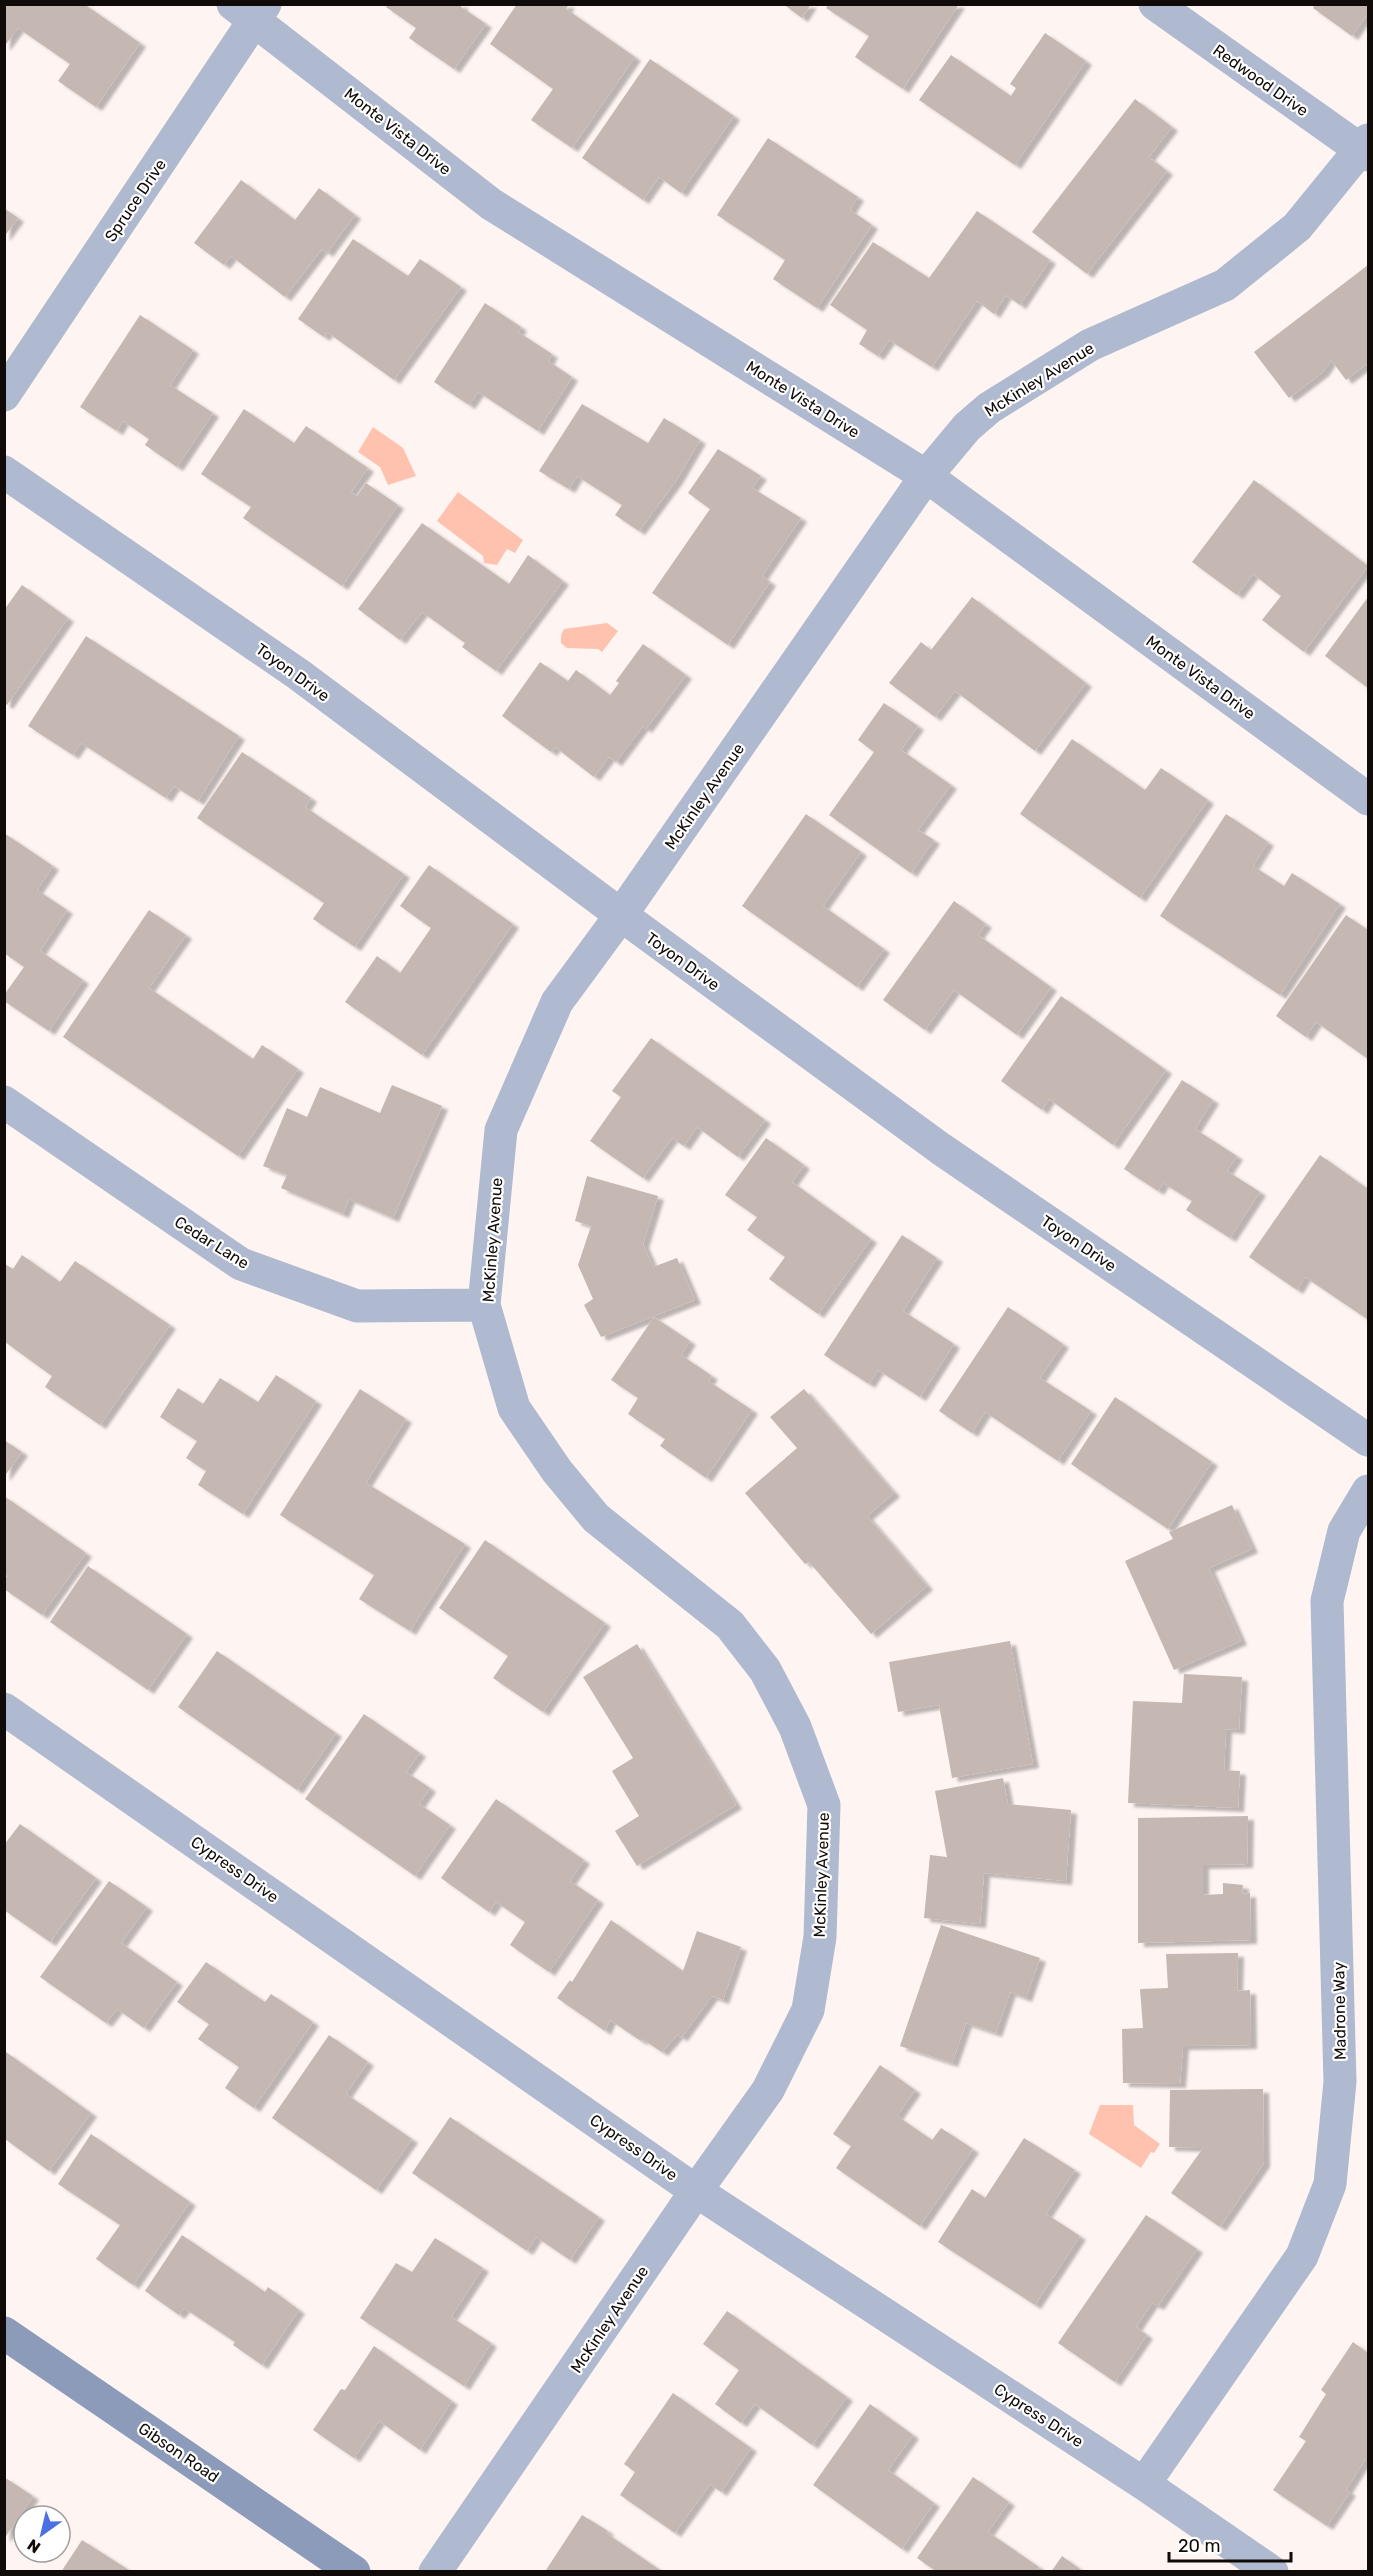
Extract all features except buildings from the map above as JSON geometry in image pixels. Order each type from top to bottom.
[{"type":"main road","name":"Gibson Road","points":[[4,2332],[354,2571]]},
{"type":"street","name":"Redwood Drive","points":[[1155,4],[1366,148]]},
{"type":"street","name":"Spruce Drive","points":[[4,395],[251,10]]},
{"type":"street","name":"Monte Vista Drive","points":[[251,10],[491,204],[926,476],[1368,799]]},
{"type":"street","name":"McKinley Avenue","points":[[435,2571],[460,2538],[696,2190],[768,2090],[808,2010],[820,1937],[824,1805],[795,1727],[765,1670],[730,1624],[596,1518],[556,1471],[514,1408],[484,1305],[501,1130],[557,1002],[621,915],[926,476],[967,427],[989,408],[1090,345],[1225,285],[1297,227],[1366,148]]},
{"type":"street","name":"Toyon Drive","points":[[4,472],[298,674],[621,915],[941,1149],[1368,1440]]},
{"type":"street","name":"Cedar Lane","points":[[4,1102],[242,1264],[357,1306],[484,1305]]},
{"type":"street","name":"Madrone Way","points":[[1144,2484],[1302,2256],[1330,2184],[1340,2082],[1327,1601],[1344,1531],[1368,1491]]},
{"type":"street","name":"Cypress Drive","points":[[4,1709],[696,2190],[1144,2484],[1272,2571]]},
{"type":"shaded area","points":[[373,427],[403,448],[416,476],[388,485],[380,467],[358,452]]},
{"type":"shaded area","points":[[458,492],[523,540],[515,553],[507,549],[497,565],[484,563],[483,556],[437,521]]},
{"type":"shaded area","points":[[607,623],[618,631],[602,652],[598,649],[567,648],[561,643],[564,629]]},
{"type":"shaded area","points":[[1100,2105],[1133,2105],[1134,2125],[1160,2144],[1154,2153],[1151,2152],[1141,2168],[1089,2134]]}]
